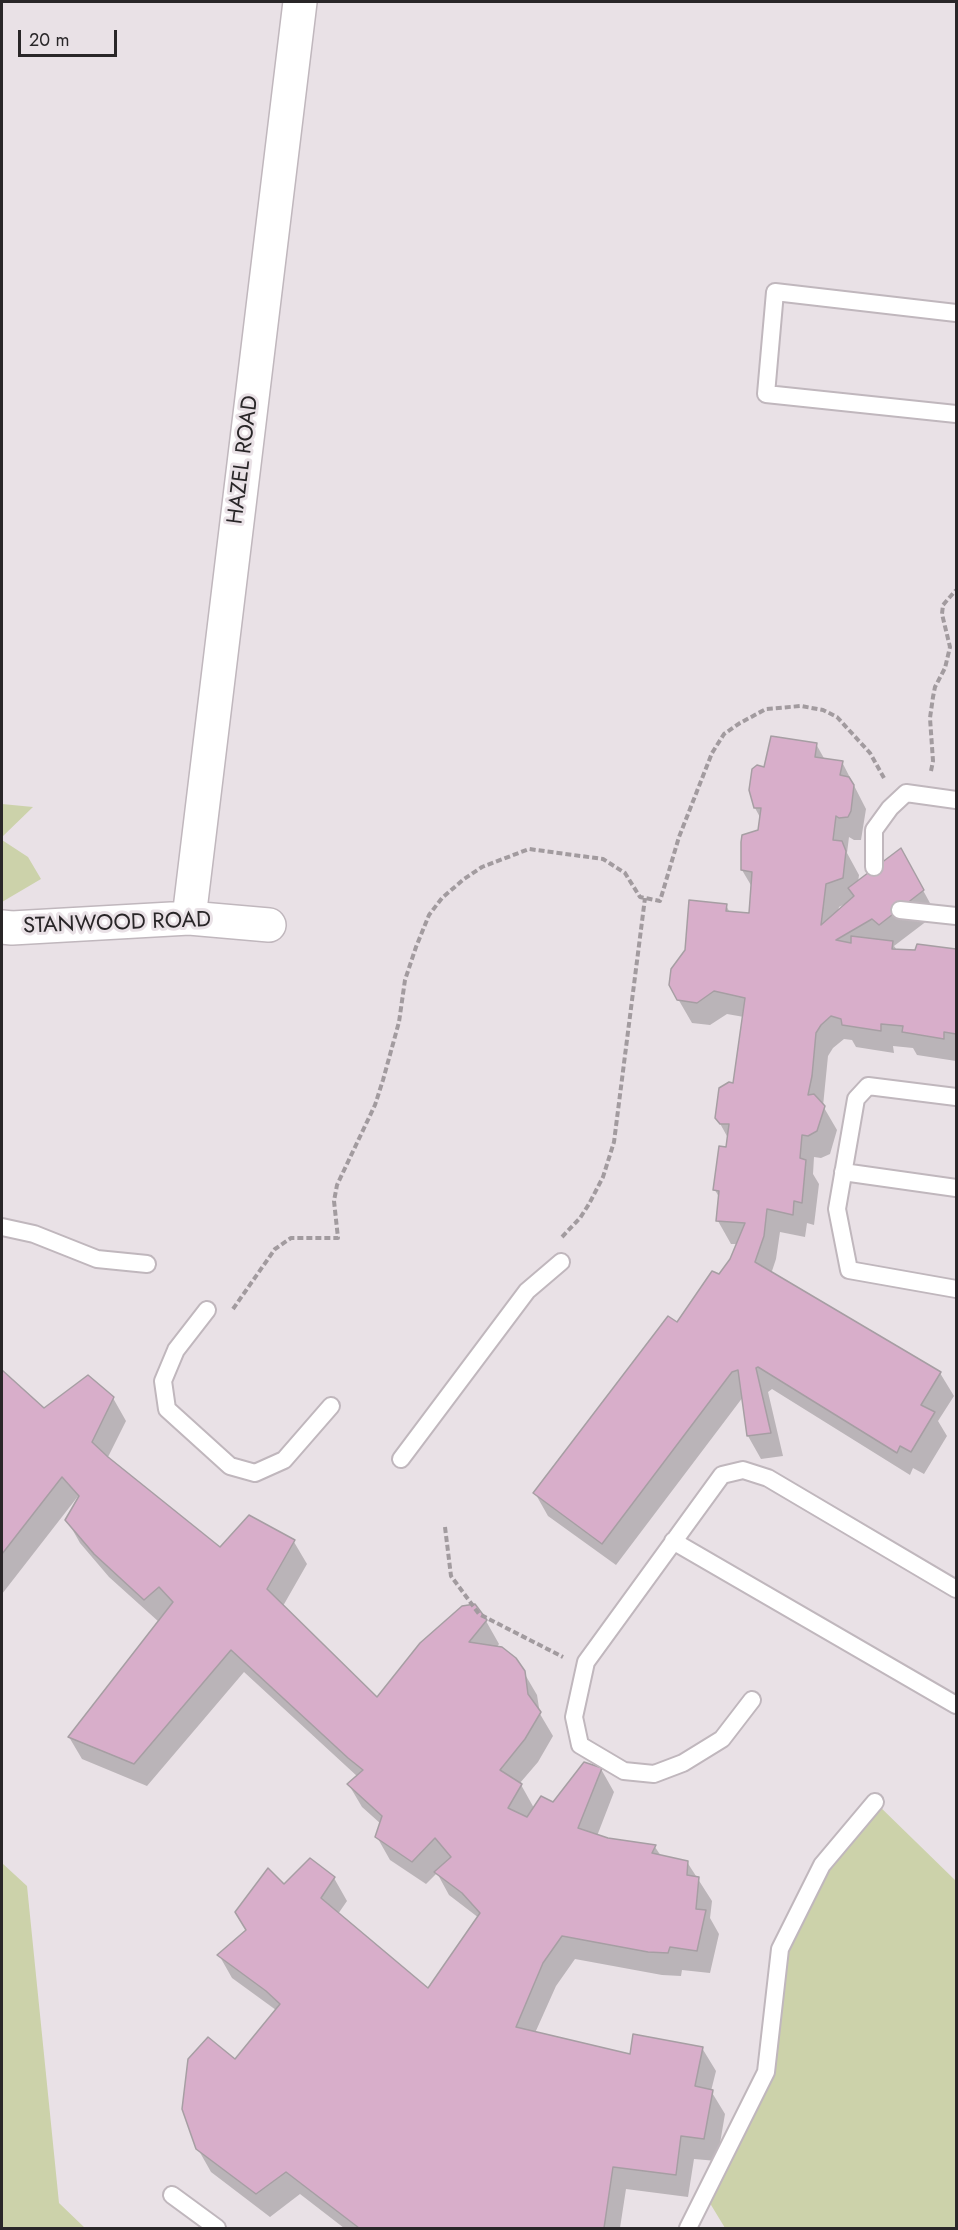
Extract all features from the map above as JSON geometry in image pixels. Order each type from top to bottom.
[{"type":"street","name":"HAZEL ROAD","points":[[189,918],[300,2]]},
{"type":"street","name":"STANWOOD ROAD","points":[[2,927],[189,918],[269,925]]},
{"type":"lane","points":[[957,313],[775,292],[766,394],[957,414]]},
{"type":"lane","points":[[874,867],[874,830],[890,808],[906,793],[957,800]]},
{"type":"lane","points":[[900,910],[957,916]]},
{"type":"lane","points":[[957,1097],[868,1086],[856,1099],[837,1209],[849,1270],[957,1289]]},
{"type":"lane","points":[[843,1172],[957,1188]]},
{"type":"lane","points":[[2,1227],[34,1234],[97,1259],[147,1264]]},
{"type":"lane","points":[[401,1459],[527,1291],[561,1262]]},
{"type":"lane","points":[[207,1310],[176,1350],[163,1381],[166,1409],[230,1466],[255,1473],[284,1460],[331,1406]]},
{"type":"lane","points":[[752,1700],[722,1739],[683,1763],[654,1774],[624,1771],[580,1745],[574,1718],[586,1662],[722,1474],[743,1470],[768,1478],[957,1589]]},
{"type":"lane","points":[[673,1541],[957,1705]]},
{"type":"lane","points":[[688,2229],[766,2072],[780,1949],[822,1864],[875,1802]]},
{"type":"lane","points":[[172,2195],[217,2229]]},
{"type":"path","points":[[926,795],[933,761],[930,718],[933,698],[935,687],[945,668],[950,647],[942,614],[943,604],[957,590]]},
{"type":"path","points":[[230,1313],[275,1249],[291,1238],[338,1238],[334,1201],[336,1185],[375,1105],[391,1055],[405,980],[429,915],[442,898],[464,879],[482,867],[528,849],[603,859],[625,873],[640,897],[660,901],[679,837],[712,753],[724,734],[766,709],[801,706],[823,710],[837,717],[870,753],[889,787]]},
{"type":"path","points":[[561,1262],[554,1247],[580,1218],[589,1204],[603,1177],[614,1142],[645,898]]},
{"type":"path","points":[[445,1527],[451,1576],[480,1614],[567,1658]]},
{"type":"green space","points":[[2,804],[33,807],[2,837]]},
{"type":"green space","points":[[2,840],[28,857],[41,879],[2,902]]},
{"type":"green space","points":[[875,1802],[956,1881],[956,2228],[725,2228],[705,2195],[766,2072],[780,1949],[822,1865]]},
{"type":"green space","points":[[2,1863],[27,1886],[59,2203],[85,2228],[2,2228]]},
{"type":"building","points":[[771,736],[817,743],[815,757],[843,761],[840,775],[849,777],[854,785],[851,811],[848,817],[836,816],[833,840],[842,841],[846,851],[843,878],[826,884],[821,925],[854,896],[848,888],[901,848],[924,890],[879,925],[872,919],[836,940],[851,943],[851,936],[893,941],[892,949],[915,950],[917,944],[956,949],[956,1034],[944,1032],[944,1039],[902,1032],[903,1026],[881,1024],[881,1031],[842,1025],[841,1019],[831,1016],[821,1025],[816,1033],[808,1095],[814,1094],[825,1106],[817,1131],[808,1136],[802,1135],[800,1158],[806,1160],[802,1203],[794,1201],[793,1215],[767,1209],[764,1236],[755,1262],[941,1372],[921,1405],[935,1412],[911,1452],[900,1446],[897,1453],[758,1367],[756,1368],[771,1433],[747,1436],[738,1370],[732,1372],[602,1544],[533,1493],[668,1316],[677,1322],[712,1271],[719,1274],[730,1259],[745,1223],[716,1221],[719,1191],[713,1190],[719,1146],[726,1147],[729,1124],[720,1124],[715,1118],[719,1088],[729,1082],[733,1083],[745,998],[714,991],[697,1003],[677,1000],[669,985],[671,969],[685,950],[689,900],[727,904],[726,911],[749,913],[752,872],[741,870],[741,842],[742,835],[758,830],[761,808],[754,808],[749,790],[752,769],[757,765],[764,767]]},
{"type":"building","points":[[2,1370],[44,1408],[88,1375],[114,1397],[92,1442],[220,1547],[249,1515],[295,1540],[267,1589],[377,1697],[420,1643],[462,1606],[475,1604],[487,1620],[469,1642],[502,1647],[516,1658],[525,1671],[528,1694],[541,1712],[525,1739],[500,1770],[522,1784],[508,1808],[527,1817],[541,1796],[553,1802],[584,1762],[602,1768],[578,1828],[608,1838],[656,1845],[652,1853],[688,1861],[687,1875],[699,1877],[696,1909],[706,1910],[697,1951],[670,1947],[668,1953],[648,1952],[562,1936],[543,1963],[516,2027],[630,2054],[633,2034],[703,2047],[695,2086],[713,2090],[704,2139],[681,2136],[676,2175],[613,2167],[604,2228],[359,2228],[286,2172],[256,2194],[196,2149],[182,2109],[188,2059],[208,2037],[235,2059],[280,2004],[217,1955],[246,1930],[235,1912],[268,1868],[284,1884],[310,1858],[335,1877],[321,1898],[428,1988],[480,1913],[462,1893],[434,1872],[451,1857],[435,1838],[412,1862],[375,1837],[382,1816],[347,1784],[363,1770],[231,1650],[134,1764],[68,1737],[173,1602],[159,1587],[144,1600],[94,1554],[65,1520],[79,1496],[62,1477],[2,1554]]}]
